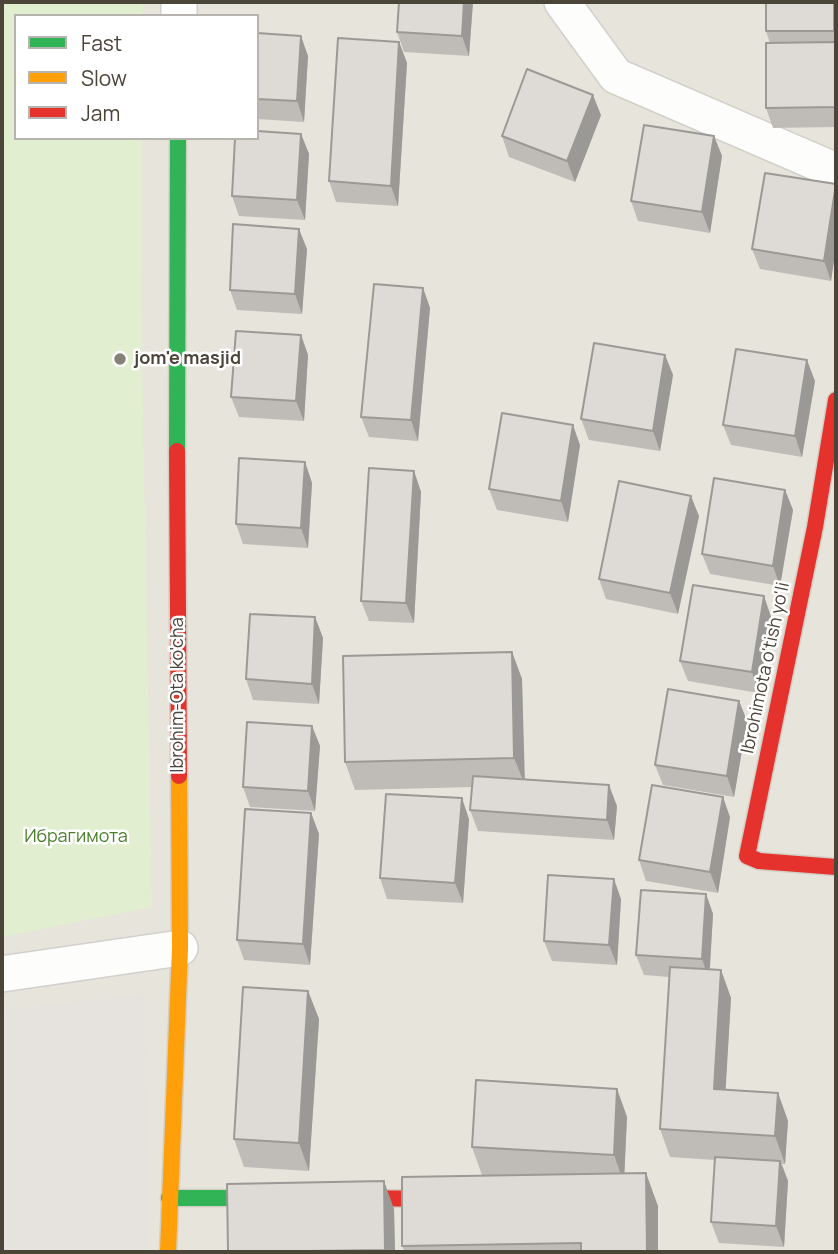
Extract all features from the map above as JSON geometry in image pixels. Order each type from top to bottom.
[{"type":"street","points":[[562,2],[616,76],[836,171]]},
{"type":"street","name":"Ibrohim-Ota ko'cha","points":[[168,1252],[180,948],[178,140]]},
{"type":"street","name":"Ibrohimota o'tish yo'li","points":[[836,400],[815,527],[747,856],[759,861],[836,867]]},
{"type":"street","points":[[2,974],[180,948]]},
{"type":"street","points":[[169,1198],[292,1198]]},
{"type":"street","points":[[319,1198],[470,1199]]},
{"type":"shaded area","points":[[2,2],[836,2],[836,1252],[2,1252]]},
{"type":"shaded area","points":[[145,994],[147,1252],[2,1252],[2,1011]]},
{"type":"green space","name":"Ибрагимота","points":[[2,2],[143,2],[143,14],[14,14],[14,140],[142,140],[141,303],[152,907],[2,937]]},
{"type":"building","points":[[399,2],[464,2],[462,36],[397,32]]},
{"type":"building","points":[[766,2],[834,2],[834,31],[766,31]]},
{"type":"building","points":[[259,33],[301,36],[297,101],[259,99]]},
{"type":"building","points":[[338,38],[399,42],[391,186],[329,181]]},
{"type":"building","points":[[835,42],[835,107],[766,108],[766,43]]},
{"type":"building","points":[[527,69],[593,95],[567,161],[502,136]]},
{"type":"building","points":[[644,125],[714,136],[702,212],[631,201]]},
{"type":"building","points":[[259,131],[301,134],[297,200],[232,196],[235,140],[259,140]]},
{"type":"building","points":[[765,173],[836,184],[824,261],[752,249]]},
{"type":"building","points":[[233,224],[299,229],[295,294],[230,290]]},
{"type":"building","points":[[374,284],[423,288],[411,420],[361,417]]},
{"type":"building","points":[[236,331],[301,335],[296,401],[231,397]]},
{"type":"building","points":[[594,343],[665,355],[653,431],[581,419]]},
{"type":"building","points":[[736,349],[807,360],[795,436],[723,425]]},
{"type":"building","points":[[502,413],[573,425],[561,501],[489,489]]},
{"type":"building","points":[[239,458],[305,462],[301,528],[236,524]]},
{"type":"building","points":[[369,468],[414,471],[406,603],[361,601]]},
{"type":"building","points":[[714,478],[785,490],[773,566],[702,554]]},
{"type":"building","points":[[619,481],[691,496],[670,593],[599,579]]},
{"type":"building","points":[[693,585],[764,596],[752,672],[680,661]]},
{"type":"building","points":[[250,614],[315,617],[312,684],[246,679]]},
{"type":"building","points":[[512,652],[514,758],[345,762],[343,656]]},
{"type":"building","points":[[668,689],[739,701],[727,776],[655,765]]},
{"type":"building","points":[[247,722],[312,726],[308,791],[243,787]]},
{"type":"building","points":[[473,776],[609,785],[607,820],[470,810]]},
{"type":"building","points":[[652,785],[723,797],[710,872],[639,860]]},
{"type":"building","points":[[386,794],[462,798],[455,883],[380,878]]},
{"type":"building","points":[[245,809],[311,813],[303,944],[237,940]]},
{"type":"building","points":[[548,875],[614,879],[609,945],[544,941]]},
{"type":"building","points":[[641,890],[706,894],[702,959],[636,955]]},
{"type":"building","points":[[670,967],[721,970],[714,1089],[778,1093],[775,1136],[660,1129]]},
{"type":"building","points":[[243,987],[308,991],[299,1143],[234,1139]]},
{"type":"building","points":[[476,1080],[617,1089],[614,1155],[472,1147]]},
{"type":"building","points":[[715,1157],[780,1161],[776,1226],[711,1222]]},
{"type":"building","points":[[646,1173],[647,1252],[581,1252],[581,1243],[402,1246],[402,1177]]},
{"type":"building","points":[[384,1181],[385,1250],[228,1252],[227,1184]]},
{"type":"traffic: fast","points":[[177,451],[178,140]]},
{"type":"traffic: fast","points":[[169,1198],[279,1198]]},
{"type":"traffic: slow","points":[[168,1252],[180,948],[179,776]]},
{"type":"traffic: jam","points":[[836,400],[815,527],[747,856],[759,861],[836,867]]},
{"type":"traffic: jam","points":[[177,451],[179,776]]},
{"type":"traffic: jam","points":[[339,1198],[454,1199]]},
{"type":"place","name":"jom'e masjid","points":[[120,359]]}]
